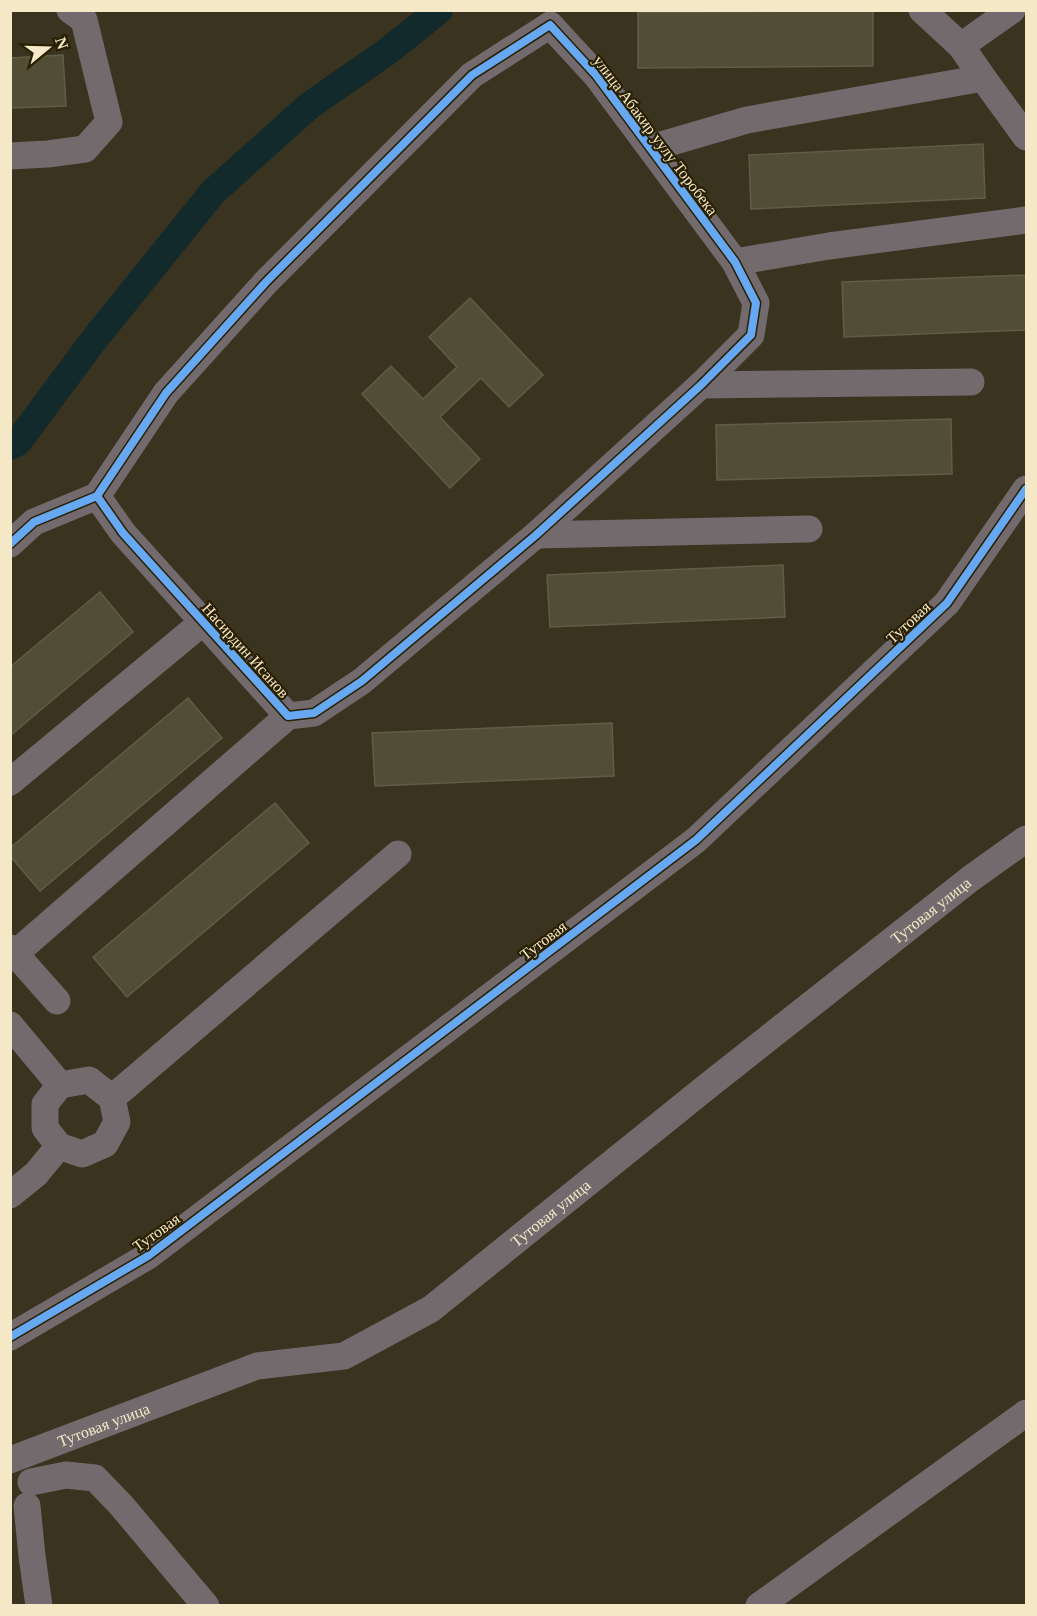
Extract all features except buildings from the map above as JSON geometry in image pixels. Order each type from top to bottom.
[{"type":"street","points":[[10,156],[85,149],[109,122],[84,20],[70,10]]},
{"type":"street","points":[[922,10],[961,46],[1026,136]]},
{"type":"street","points":[[961,46],[1012,10]]},
{"type":"street","name":"улица Абакир уулу Торобека","points":[[97,496],[166,393],[266,282],[472,75],[560,18],[596,75],[735,262],[756,303],[751,334],[701,385],[536,536]]},
{"type":"street","points":[[651,148],[747,120],[982,78]]},
{"type":"street","points":[[735,262],[829,246],[1026,220]]},
{"type":"street","points":[[701,385],[970,382]]},
{"type":"street","name":"Тутовая","points":[[10,1337],[148,1256],[696,840],[947,603],[1026,489]]},
{"type":"street","points":[[10,544],[34,522],[97,496]]},
{"type":"street","name":"Насирдин Исанов","points":[[97,496],[123,534],[288,716],[314,713],[362,681],[536,536]]},
{"type":"street","points":[[536,536],[809,529]]},
{"type":"street","points":[[10,782],[203,622]]},
{"type":"street","points":[[57,1001],[12,953],[288,716]]},
{"type":"street","name":"Тутовая улица","points":[[16,1457],[257,1366],[344,1356],[431,1309],[951,893],[1026,839]]},
{"type":"street","points":[[112,1098],[398,854]]},
{"type":"street","points":[[10,1025],[60,1085]]},
{"type":"street","points":[[89,1080],[112,1098],[117,1122],[105,1144],[82,1154],[59,1146],[45,1128],[45,1104],[60,1085],[89,1080]]},
{"type":"street","points":[[10,1195],[36,1174],[59,1146]]},
{"type":"street","points":[[759,1605],[1026,1413]]},
{"type":"street","points":[[16,1457],[39,1605]]},
{"type":"street","points":[[23,1502],[66,1475],[95,1478],[206,1605]]},
{"type":"waterway","points":[[10,446],[18,442],[93,341],[213,192],[309,106],[388,51],[439,10]]},
{"type":"cycle path","points":[[10,544],[34,522],[97,496],[123,533],[288,716],[314,713],[362,681],[536,535],[701,385],[751,335],[756,303],[735,262],[596,75],[550,25],[472,75],[266,282],[166,393],[97,496]]},
{"type":"cycle path","points":[[10,1337],[148,1256],[696,840],[947,603],[1026,489]]}]
